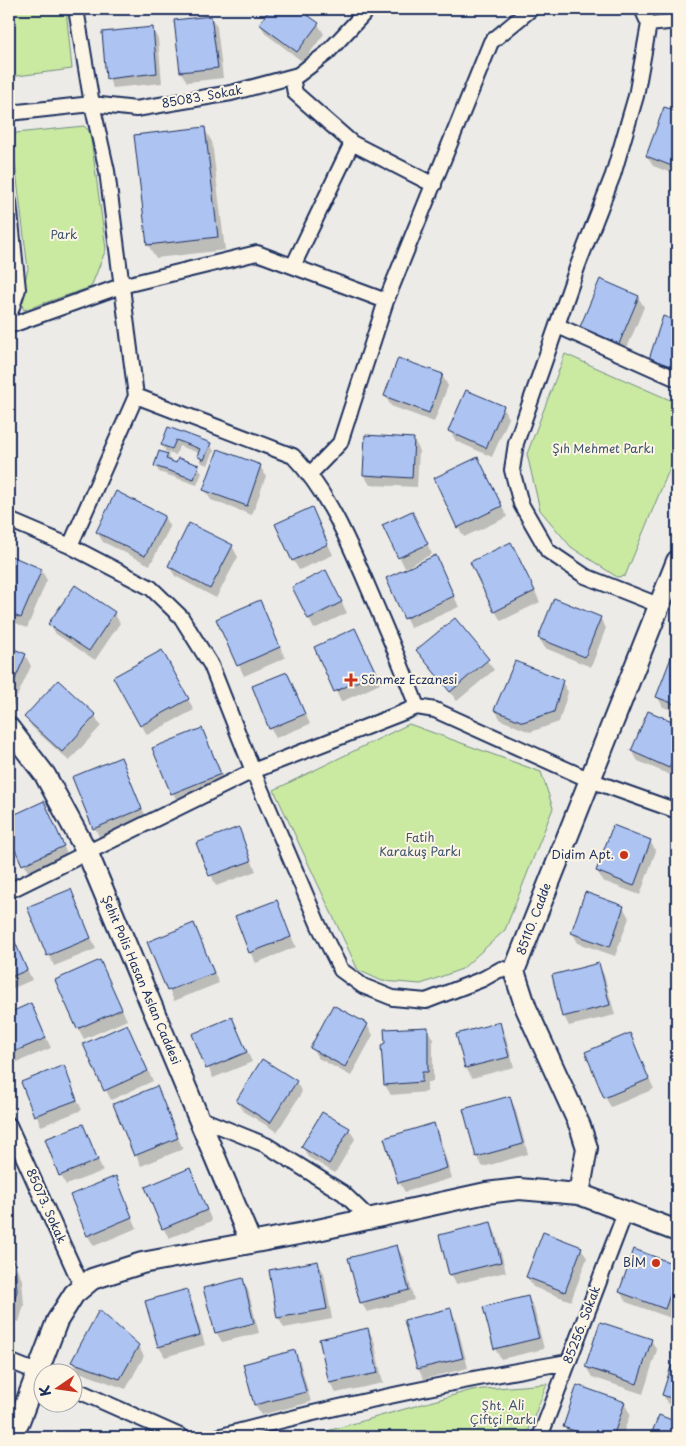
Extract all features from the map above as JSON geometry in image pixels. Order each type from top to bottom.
[{"type":"street","points":[[70,546],[136,396],[107,171],[92,104],[76,9]]},
{"type":"street","name":"85083. Sokak","points":[[9,113],[92,104],[136,109],[231,93],[292,77],[298,75],[327,54],[368,9]]},
{"type":"street","points":[[310,474],[340,443],[386,301],[491,42],[531,9]]},
{"type":"street","points":[[642,9],[648,24],[636,96],[613,175],[578,265],[516,443],[512,470],[521,504],[548,550],[586,576],[661,606]]},
{"type":"street","points":[[648,24],[677,22]]},
{"type":"street","points":[[292,77],[295,93],[352,143],[434,185]]},
{"type":"street","points":[[293,266],[352,143]]},
{"type":"street","points":[[9,202],[18,289],[9,316]]},
{"type":"street","points":[[9,326],[122,286],[258,253],[386,301]]},
{"type":"street","points":[[558,326],[677,379]]},
{"type":"street","points":[[136,396],[293,456],[310,474],[353,552],[406,677],[416,707]]},
{"type":"street","points":[[9,520],[70,546],[151,588],[181,617],[211,665],[253,771],[319,926],[341,970],[363,986],[394,998],[426,1001],[483,979],[501,969],[514,971]]},
{"type":"street","name":"85110. Cadde","points":[[579,1194],[587,1148],[580,1126],[526,1008],[514,971],[661,606],[677,561]]},
{"type":"street","points":[[9,891],[88,854],[253,771],[416,707],[436,710],[590,780],[677,811]]},
{"type":"street","name":"Şehit Polis Hasan Aslan Caddesi","points":[[9,728],[45,775],[88,854],[251,1243]]},
{"type":"street","points":[[199,1118],[266,1145],[343,1193],[369,1218]]},
{"type":"street","name":"85073. Sokak","points":[[10,1130],[82,1287]]},
{"type":"street","points":[[43,1364],[57,1321],[74,1294],[92,1279],[142,1263],[251,1243],[438,1202],[519,1189],[579,1194],[625,1213],[677,1231]]},
{"type":"street","name":"85256. Sokak","points":[[540,1437],[625,1213]]},
{"type":"street","points":[[9,1361],[32,1370]]},
{"type":"street","points":[[218,1437],[281,1420],[476,1377],[568,1362]]},
{"type":"street","points":[[13,1437],[32,1392]]},
{"type":"street","points":[[82,1392],[182,1437]]},
{"type":"green space","points":[[9,9],[66,9],[72,69],[9,77]]},
{"type":"green space","name":"Park","points":[[84,126],[90,132],[106,249],[91,287],[24,310],[20,300],[28,269],[12,139],[16,133]]},
{"type":"green space","name":"Şıh Mehmet Parkı","points":[[565,354],[677,403],[677,451],[625,576],[617,577],[571,547],[540,510],[527,454]]},
{"type":"green space","name":"Fatih Karakuş Parkı","points":[[409,724],[541,772],[553,808],[505,930],[462,969],[421,984],[382,981],[358,970],[274,790]]},
{"type":"green space","name":"Şht. Ali Çiftçi Parkı","points":[[547,1384],[526,1437],[306,1437],[472,1390]]},
{"type":"building","points":[[270,9],[299,9],[319,23],[297,52],[259,24]]},
{"type":"building","points":[[211,16],[218,68],[180,72],[174,20]]},
{"type":"building","points":[[153,27],[157,73],[106,79],[102,32]]},
{"type":"building","points":[[673,52],[677,52],[677,86]]},
{"type":"building","points":[[664,107],[677,111],[677,168],[646,156]]},
{"type":"building","points":[[205,127],[218,237],[147,245],[134,135]]},
{"type":"building","points":[[600,279],[639,296],[619,344],[580,327]]},
{"type":"building","points":[[663,316],[677,321],[677,368],[649,359]]},
{"type":"building","points":[[398,358],[443,374],[429,413],[384,396]]},
{"type":"building","points":[[466,390],[504,406],[486,448],[448,431]]},
{"type":"building","points":[[168,427],[211,443],[204,460],[197,456],[200,449],[176,440],[172,449],[161,445]]},
{"type":"building","points":[[365,435],[414,438],[412,478],[363,475]]},
{"type":"building","points":[[218,449],[261,465],[247,506],[203,490]]},
{"type":"building","points":[[159,451],[168,454],[166,459],[176,463],[178,458],[199,465],[194,479],[154,466]]},
{"type":"building","points":[[478,457],[502,506],[457,528],[434,478]]},
{"type":"building","points":[[116,491],[165,516],[145,556],[96,532]]},
{"type":"building","points":[[312,507],[328,544],[292,561],[275,524]]},
{"type":"building","points":[[412,511],[428,544],[398,558],[382,525]]},
{"type":"building","points":[[189,523],[233,545],[210,589],[168,566]]},
{"type":"building","points":[[511,542],[535,591],[494,612],[470,562]]},
{"type":"building","points":[[9,555],[42,569],[21,618],[9,613]]},
{"type":"building","points":[[436,555],[454,596],[404,619],[386,578]]},
{"type":"building","points":[[326,570],[342,602],[308,619],[292,587]]},
{"type":"building","points":[[75,585],[115,612],[89,651],[48,624]]},
{"type":"building","points":[[554,598],[601,617],[585,657],[538,638]]},
{"type":"building","points":[[260,600],[280,647],[237,666],[216,619]]},
{"type":"building","points":[[455,618],[489,659],[450,692],[416,650]]},
{"type":"building","points":[[355,628],[376,673],[334,692],[314,647]]},
{"type":"building","points":[[9,647],[26,654],[9,693]]},
{"type":"building","points":[[162,650],[189,699],[140,726],[113,677]]},
{"type":"building","points":[[672,655],[677,657],[677,705],[656,697]]},
{"type":"building","points":[[515,661],[563,680],[554,712],[523,722],[494,710]]},
{"type":"building","points":[[287,672],[305,714],[269,729],[252,686]]},
{"type":"building","points":[[58,680],[96,715],[62,752],[24,717]]},
{"type":"building","points":[[648,711],[677,723],[677,749],[669,768],[631,751]]},
{"type":"building","points":[[202,728],[221,774],[171,794],[152,748]]},
{"type":"building","points":[[121,757],[142,809],[93,829],[72,777]]},
{"type":"building","points":[[44,801],[64,846],[22,865],[9,836],[9,817]]},
{"type":"building","name":"Didim Apt.","points":[[613,825],[651,840],[634,886],[596,871]]},
{"type":"building","points":[[239,827],[251,861],[209,876],[196,843]]},
{"type":"building","points":[[71,889],[91,938],[47,956],[27,907]]},
{"type":"building","points":[[585,892],[624,906],[610,947],[571,933]]},
{"type":"building","points":[[277,900],[291,937],[249,953],[235,916]]},
{"type":"building","points":[[194,923],[214,973],[167,991],[147,942]]},
{"type":"building","points":[[9,928],[27,970],[9,978]]},
{"type":"building","points":[[100,960],[122,1009],[77,1029],[55,980]]},
{"type":"building","points":[[599,963],[610,1005],[562,1017],[552,975]]},
{"type":"building","points":[[31,1003],[46,1038],[9,1054],[9,1013]]},
{"type":"building","points":[[333,1005],[368,1024],[345,1067],[310,1048]]},
{"type":"building","points":[[232,1017],[247,1052],[206,1069],[192,1034]]},
{"type":"building","points":[[500,1022],[509,1057],[465,1068],[456,1034]]},
{"type":"building","points":[[127,1024],[148,1071],[104,1091],[83,1044]]},
{"type":"building","points":[[428,1027],[428,1072],[422,1072],[422,1082],[384,1085],[381,1045],[385,1043],[384,1029]]},
{"type":"building","points":[[630,1033],[649,1079],[604,1098],[585,1052]]},
{"type":"building","points":[[262,1059],[297,1081],[270,1123],[236,1101]]},
{"type":"building","points":[[64,1065],[77,1100],[34,1116],[21,1082]]},
{"type":"building","points":[[157,1086],[178,1138],[134,1156],[113,1104]]},
{"type":"building","points":[[510,1096],[523,1144],[476,1157],[463,1109]]},
{"type":"building","points":[[322,1112],[350,1128],[329,1164],[301,1147]]},
{"type":"building","points":[[434,1123],[447,1168],[398,1183],[384,1138]]},
{"type":"building","points":[[83,1124],[98,1160],[59,1176],[45,1139]]},
{"type":"building","points":[[190,1168],[207,1210],[162,1229],[145,1187]]},
{"type":"building","points":[[116,1176],[132,1217],[87,1236],[70,1195]]},
{"type":"building","points":[[491,1222],[501,1262],[449,1275],[439,1235]]},
{"type":"building","points":[[543,1232],[582,1247],[565,1292],[526,1277]]},
{"type":"building","points":[[397,1245],[409,1290],[360,1303],[348,1258]]},
{"type":"building","points":[[634,1249],[677,1265],[677,1275],[665,1309],[619,1292]]},
{"type":"building","points":[[9,1251],[15,1265],[17,1291],[11,1309],[9,1308]]},
{"type":"building","points":[[318,1261],[327,1309],[277,1318],[269,1270]]},
{"type":"building","points":[[243,1278],[254,1323],[215,1333],[203,1288]]},
{"type":"building","points":[[187,1289],[200,1335],[158,1347],[145,1301]]},
{"type":"building","points":[[528,1296],[539,1338],[494,1349],[483,1307]]},
{"type":"building","points":[[451,1308],[463,1358],[417,1369],[404,1320]]},
{"type":"building","points":[[99,1310],[139,1345],[120,1379],[82,1366],[82,1364],[71,1362]]},
{"type":"building","points":[[600,1322],[652,1339],[637,1384],[585,1367]]},
{"type":"building","points":[[368,1328],[378,1373],[329,1383],[319,1339]]},
{"type":"building","points":[[295,1350],[306,1392],[254,1405],[243,1364]]},
{"type":"building","points":[[675,1354],[677,1354],[677,1400],[662,1395]]},
{"type":"building","points":[[577,1385],[625,1402],[613,1437],[592,1437],[563,1427]]},
{"type":"building","points":[[659,1415],[677,1422],[677,1437],[650,1437]]},
{"type":"place","name":"Sönmez Eczanesi","points":[[351,680]]},
{"type":"place","name":"Didim Apt.","points":[[624,855]]},
{"type":"place","name":"BİM","points":[[656,1263]]}]
